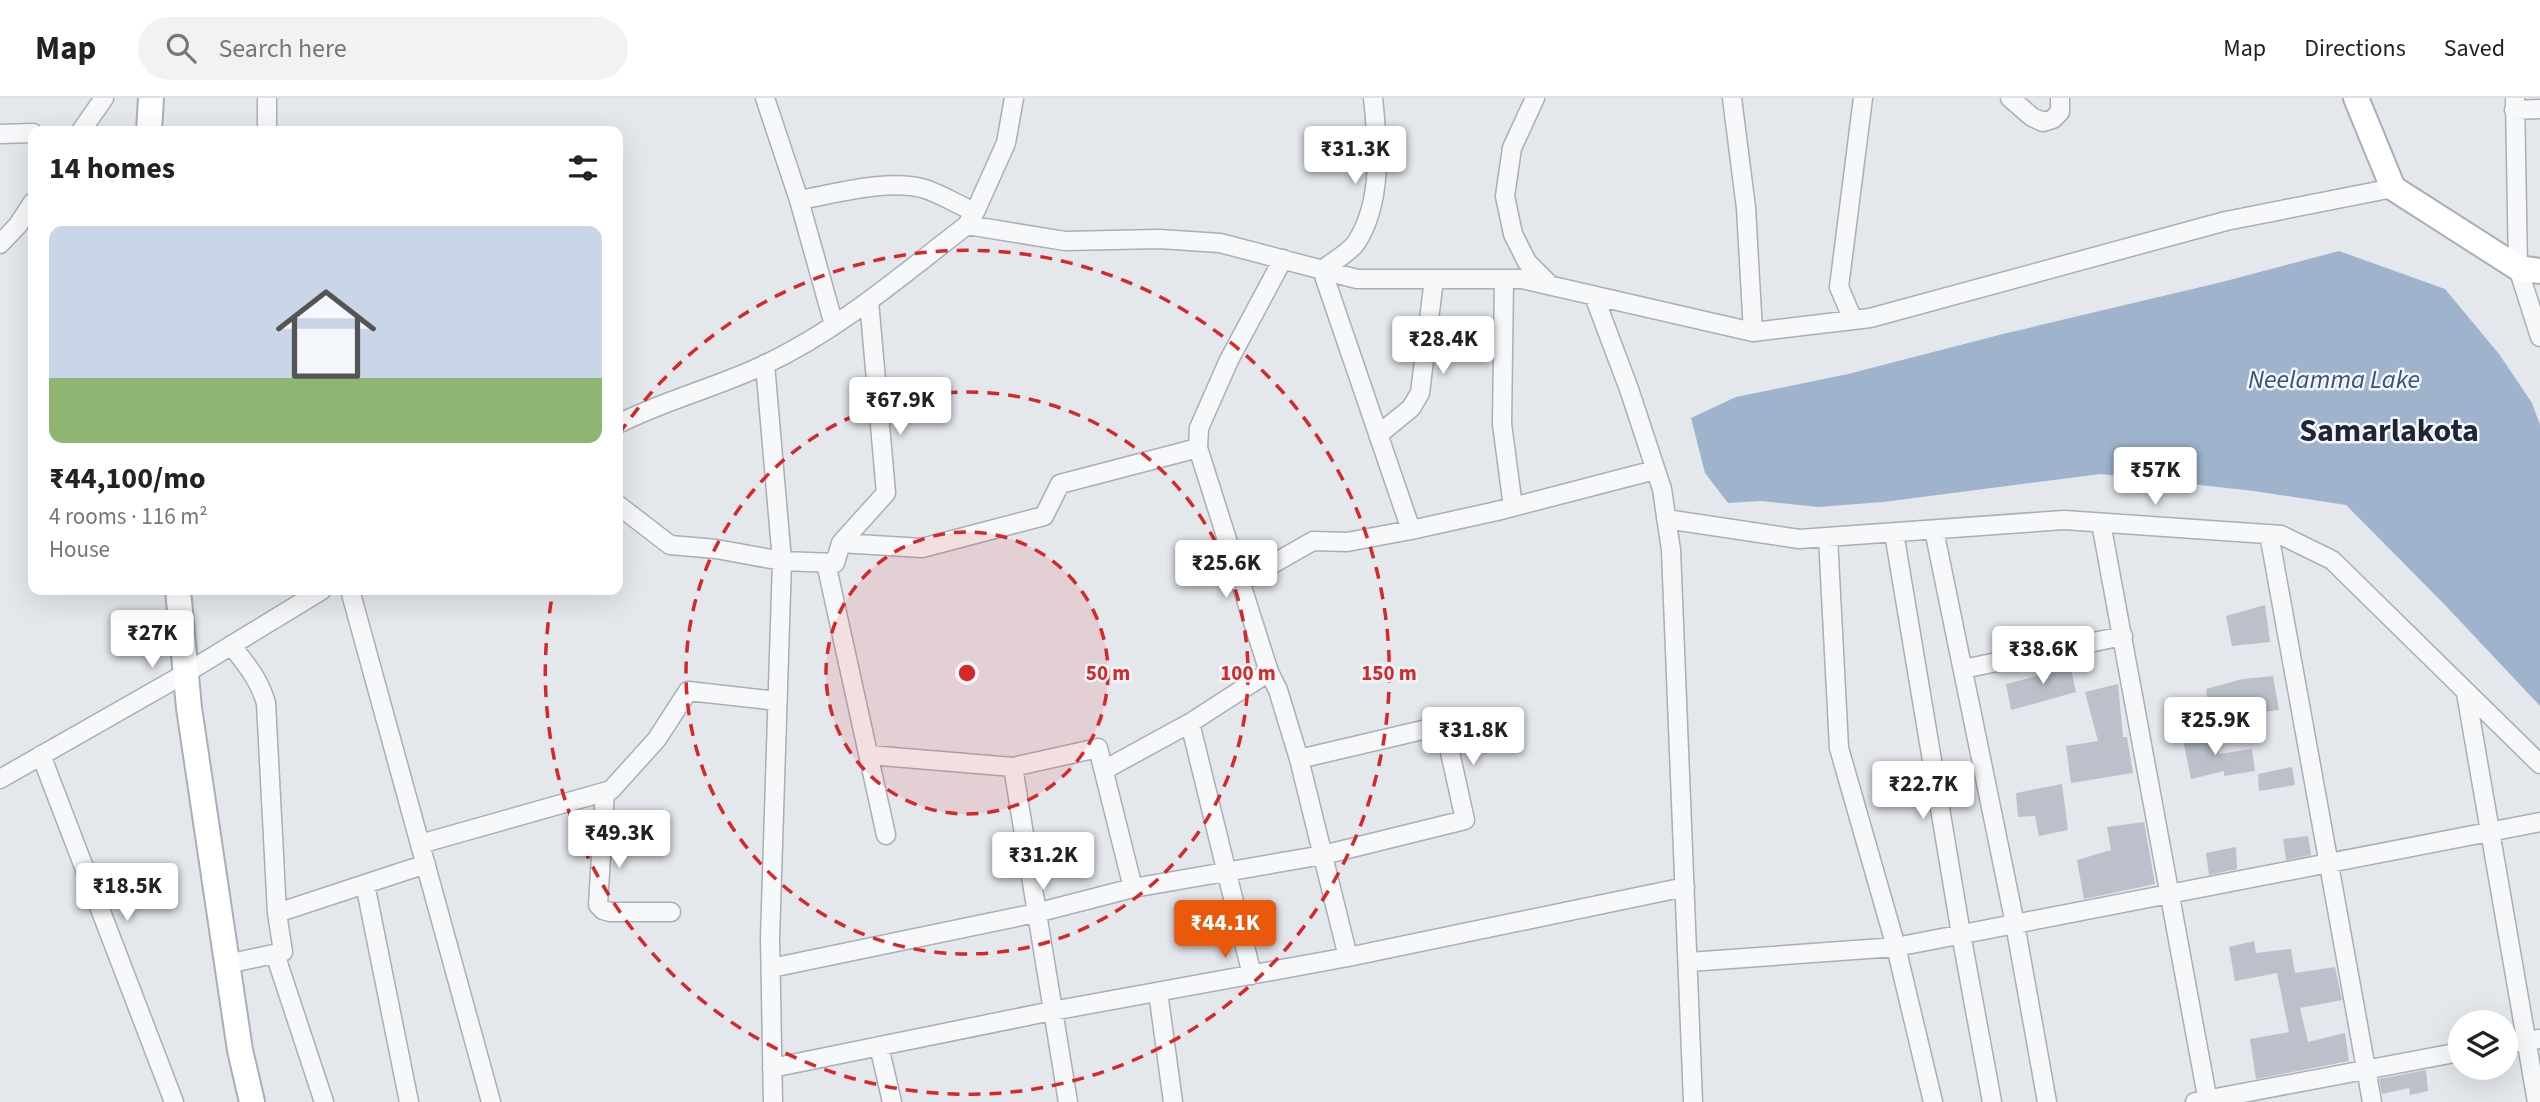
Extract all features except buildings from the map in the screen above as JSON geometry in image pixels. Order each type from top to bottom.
[{"type":"street","points":[[84,126],[104,98]]},
{"type":"street","points":[[149,126],[151,98]]},
{"type":"street","points":[[267,98],[267,126]]},
{"type":"street","points":[[765,98],[799,200],[834,325]]},
{"type":"street","points":[[623,422],[765,364],[834,325],[869,301],[971,218],[1006,143],[1014,98]]},
{"type":"street","points":[[1322,270],[1355,245],[1370,216],[1376,180],[1373,98]]},
{"type":"street","points":[[1535,98],[1512,148],[1505,196],[1513,234],[1527,262],[1551,286]]},
{"type":"street","points":[[1732,98],[1746,208],[1753,332]]},
{"type":"street","points":[[1853,320],[1839,287],[1863,98]]},
{"type":"street","points":[[2010,98],[2032,117],[2043,122],[2053,119],[2060,112],[2060,98]]},
{"type":"street","points":[[2356,98],[2393,188],[2529,270]]},
{"type":"street","points":[[2540,110],[2515,104],[2529,270],[2540,337]]},
{"type":"street","points":[[0,134],[28,133]]},
{"type":"street","points":[[799,200],[868,188],[898,186],[924,189],[971,218],[1065,241],[1159,239],[1220,243],[1357,279],[1522,279],[1753,332],[1884,314],[2226,221],[2393,188]]},
{"type":"street","points":[[0,244],[28,210]]},
{"type":"street","points":[[1283,259],[1229,360],[1199,428],[1198,448],[1299,759],[1348,957]]},
{"type":"street","points":[[1322,270],[1411,530]]},
{"type":"street","points":[[1378,435],[1411,408],[1420,393],[1424,379],[1434,279]]},
{"type":"street","points":[[1504,279],[1502,424],[1513,507]]},
{"type":"street","points":[[1594,296],[1629,389],[1655,470],[1671,550],[1693,1102]]},
{"type":"street","points":[[623,509],[670,545],[716,549],[782,561],[835,563],[841,543],[886,493],[869,301]]},
{"type":"street","points":[[765,364],[782,561],[771,968],[773,1102]]},
{"type":"street","points":[[841,543],[922,548],[1044,516],[1060,484],[1198,448]]},
{"type":"street","points":[[1241,582],[1313,541],[1347,542],[1411,530],[1655,470]]},
{"type":"street","points":[[1666,519],[1799,540],[2064,520],[2281,535],[2332,560],[2540,764]]},
{"type":"street","points":[[2101,523],[2171,894],[2204,1101],[2448,1054]]},
{"type":"street","points":[[1934,530],[2015,924],[2047,1102]]},
{"type":"street","points":[[1894,533],[1992,1102]]},
{"type":"street","points":[[2269,534],[2372,1102]]},
{"type":"street","points":[[1828,537],[1839,748],[1896,947],[1933,1102]]},
{"type":"street","points":[[826,563],[886,835]]},
{"type":"street","points":[[178,595],[189,708],[240,1050],[252,1102]]},
{"type":"street","points":[[0,779],[186,673],[314,595]]},
{"type":"street","points":[[351,595],[491,1102]]},
{"type":"street","points":[[1963,668],[2123,636]]},
{"type":"street","points":[[227,964],[283,952],[277,913],[266,703],[254,673],[231,645]]},
{"type":"street","points":[[1104,770],[1190,723],[1269,672]]},
{"type":"street","points":[[420,844],[611,790],[657,739],[688,691],[777,701]]},
{"type":"street","points":[[2466,693],[2490,833],[2533,1040],[2537,1102]]},
{"type":"street","points":[[1190,723],[1252,975]]},
{"type":"street","points":[[771,968],[1036,914],[1133,888],[1323,855],[1465,820],[1444,725],[1299,759]]},
{"type":"street","points":[[869,755],[1013,767],[1098,748],[1133,888]]},
{"type":"street","points":[[41,755],[174,1102]]},
{"type":"street","points":[[1013,767],[1068,1102]]},
{"type":"street","points":[[605,792],[598,905],[610,912],[671,912]]},
{"type":"street","points":[[1689,962],[1896,947],[2540,822]]},
{"type":"street","points":[[277,913],[426,864]]},
{"type":"street","points":[[365,884],[409,1102]]},
{"type":"street","points":[[772,1068],[1052,1011],[1348,957],[1685,887]]},
{"type":"street","points":[[275,954],[324,1102]]},
{"type":"street","points":[[1158,992],[1173,1102]]},
{"type":"street","points":[[879,1046],[892,1102]]},
{"type":"water","name":"Neelamma Lake","points":[[2339,251],[2445,289],[2499,354],[2532,403],[2540,425],[2540,706],[2346,505],[2254,491],[2101,474],[1883,502],[1818,507],[1761,501],[1728,503],[1705,473],[1691,418],[1736,397],[1848,374]]},
{"type":"district","name":"Samarlakota","points":[[2389,431]]}]
